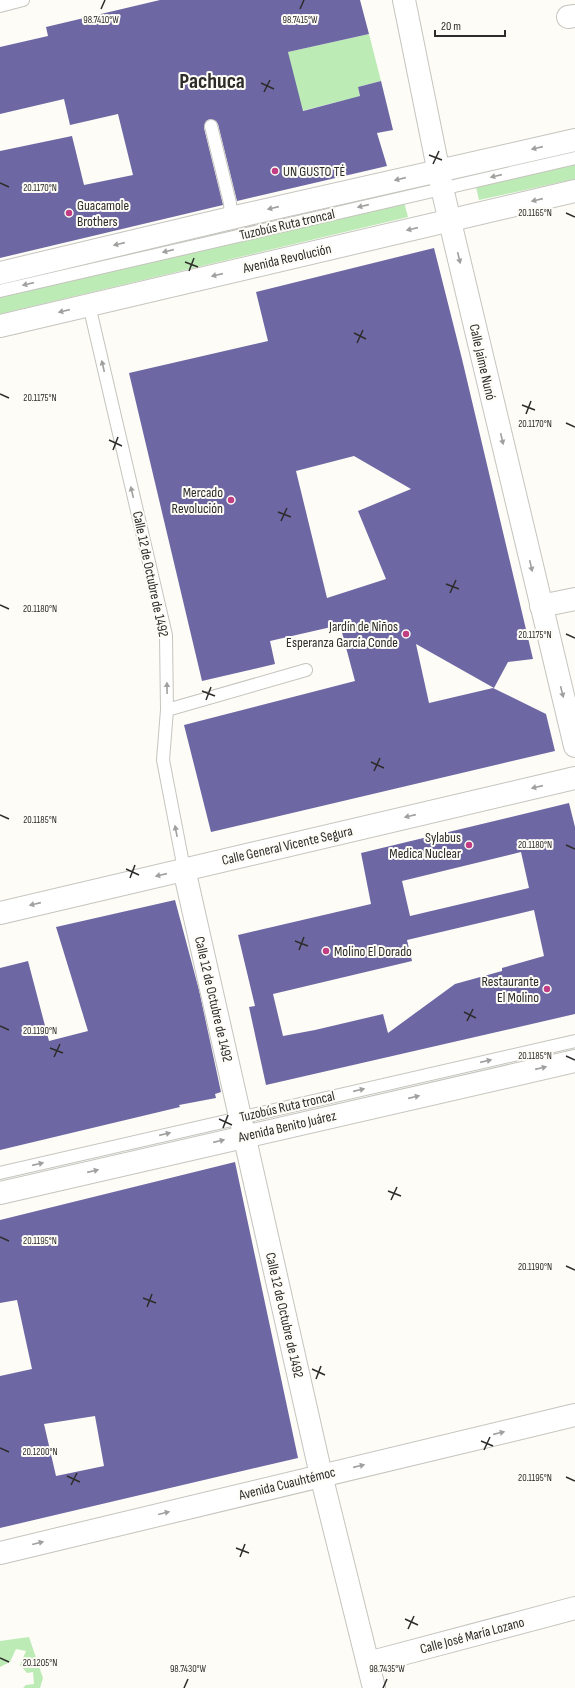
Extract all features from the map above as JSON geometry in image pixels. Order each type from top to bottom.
[{"type":"street","name":"Calle Jaime Nunó","points":[[404,0],[440,179],[575,746]]},
{"type":"street","points":[[0,273],[231,218],[440,179],[575,140]]},
{"type":"street","name":"Avenida Revolución","points":[[0,326],[575,191]]},
{"type":"street","points":[[541,606],[575,599]]},
{"type":"street","name":"Calle General Vicente Segura","points":[[0,912],[575,778]]},
{"type":"street","name":"Calle 12 de Octubre de 1492","points":[[184,869],[321,1475],[374,1688]]},
{"type":"street","name":"Avenida Benito Juárez","points":[[0,1193],[243,1126],[575,1061]]},
{"type":"street","name":"Avenida Cuauhtémoc","points":[[0,1553],[575,1415]]},
{"type":"street","name":"Calle José María Lozano","points":[[368,1663],[575,1608]]},
{"type":"lane","points":[[0,6],[23,0]]},
{"type":"lane","points":[[210,126],[230,203],[231,218]]},
{"type":"lane","name":"Tuzobús Ruta troncal","points":[[0,291],[440,179],[575,158]]},
{"type":"lane","name":"Calle 12 de Octubre de 1492","points":[[89,305],[166,636],[168,710],[163,760],[184,869]]},
{"type":"lane","points":[[168,710],[306,670]]},
{"type":"lane","name":"Tuzobús Ruta troncal","points":[[0,1173],[243,1126],[575,1041]]},
{"type":"green space","points":[[369,34],[381,81],[358,87],[362,106],[345,100],[301,111],[288,52]]},
{"type":"green space","points":[[575,161],[575,179],[479,200],[475,183]]},
{"type":"green space","points":[[403,198],[408,217],[0,314],[0,294]]},
{"type":"green space","points":[[29,1637],[43,1678],[40,1688],[23,1688],[26,1685],[34,1684],[33,1672],[27,1673],[20,1665],[26,1651],[16,1649],[10,1662],[0,1667],[0,1641]]},
{"type":"building","points":[[160,0],[360,0],[369,34],[288,52],[303,111],[360,96],[358,87],[381,81],[393,130],[377,133],[387,166],[237,201],[218,124],[216,121],[210,119],[206,121],[204,128],[223,205],[0,258],[0,151],[72,136],[84,185],[133,175],[118,114],[70,125],[64,99],[0,114],[0,47],[48,36],[46,27]]},
{"type":"building","points":[[434,248],[462,359],[533,659],[508,662],[494,688],[416,644],[429,703],[493,688],[546,714],[555,751],[211,832],[184,725],[355,681],[340,625],[270,641],[275,664],[202,681],[129,373],[268,341],[256,292]],"holes":[[[354,456],[411,489],[358,511],[386,579],[327,598],[296,471]]]},
{"type":"building","points":[[569,803],[575,827],[575,1014],[266,1085],[249,1007],[255,1006],[238,935],[371,904],[361,853]],"holes":[[[521,852],[529,888],[410,916],[402,881]],[[534,910],[544,956],[502,968],[502,971],[455,984],[388,1033],[383,1014],[283,1036],[273,994],[412,961],[407,940]]]},
{"type":"building","points":[[175,900],[199,990],[221,1092],[215,1094],[216,1098],[179,1105],[180,1107],[0,1150],[0,968],[28,961],[49,1041],[88,1031],[56,927]]},
{"type":"building","points":[[235,1162],[298,1458],[0,1528],[0,1376],[32,1369],[17,1300],[0,1303],[0,1220]],"holes":[[[95,1416],[104,1466],[56,1476],[44,1424]]]},
{"type":"place","name":"UN GUSTO TÉ","points":[[275,171]]},
{"type":"place","name":"Guacamole Brothers","points":[[69,213]]},
{"type":"place","name":"Mercado Revolución","points":[[231,500]]},
{"type":"place","name":"Jardín de Niños Esperanza García Conde","points":[[406,634]]},
{"type":"place","name":"Sylabus Medica Nuclear","points":[[469,845]]},
{"type":"place","name":"Molino El Dorado","points":[[326,951]]},
{"type":"place","name":"Restaurante El Molino","points":[[547,989]]},
{"type":"district","name":"Pachuca","points":[[212,80]]}]
